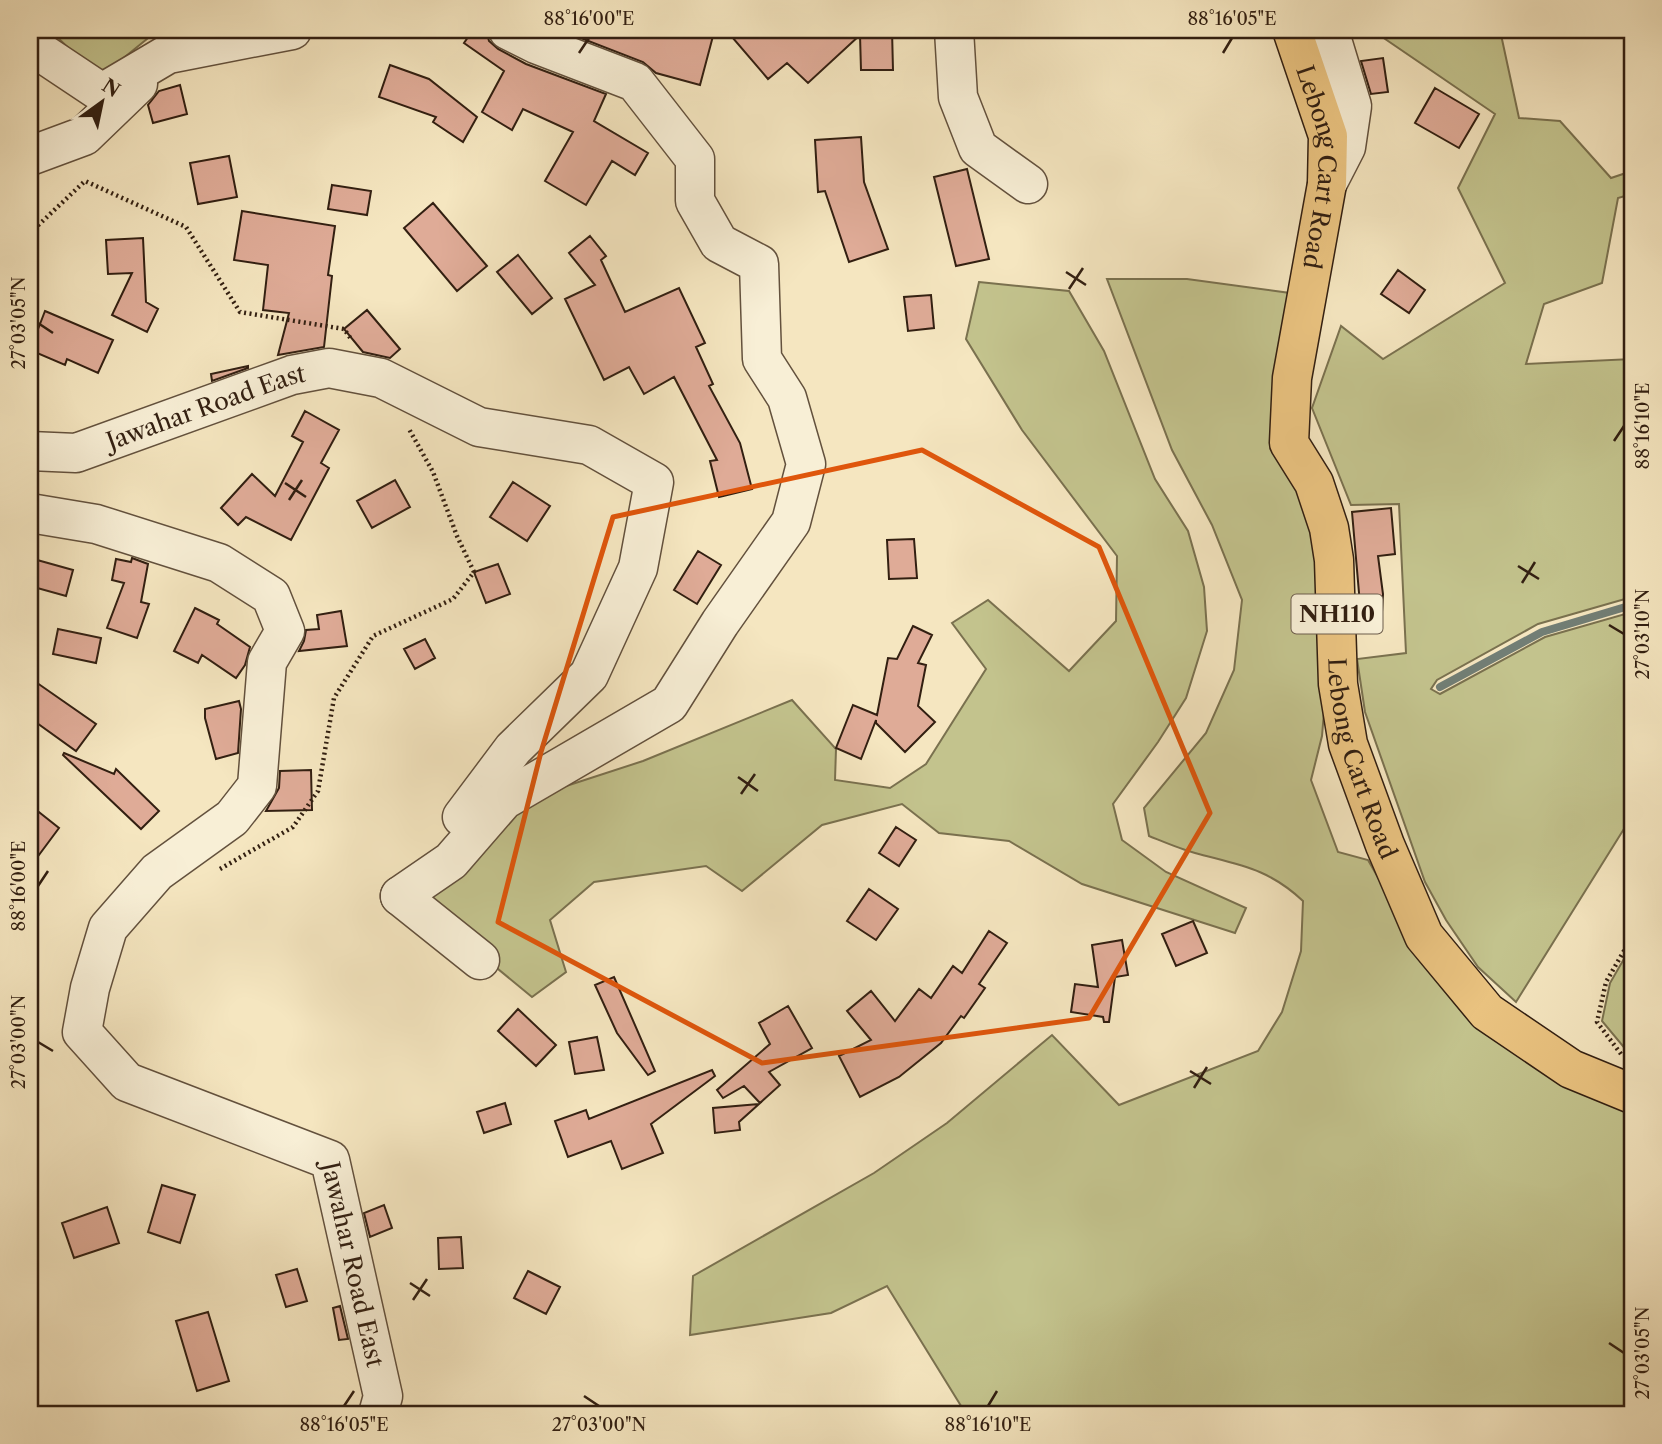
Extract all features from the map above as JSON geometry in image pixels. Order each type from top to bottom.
[{"type":"highway","name":"Lebong Cart Road","points":[[1292,30],[1328,136],[1327,184],[1292,378],[1289,443],[1314,483],[1329,528],[1335,571],[1338,684],[1348,744],[1385,845],[1424,936],[1487,1012],[1571,1069],[1629,1077]]},
{"type":"street","points":[[30,46],[102,93],[213,30]]},
{"type":"street","points":[[30,156],[84,136],[168,54],[292,30]]},
{"type":"street","points":[[480,960],[400,896],[451,861],[504,800],[669,705],[720,622],[791,522],[806,464],[788,398],[762,359],[759,264],[719,243],[695,201],[695,159],[635,82],[536,44],[508,30]]},
{"type":"street","points":[[954,30],[958,97],[978,148],[1028,184]]},
{"type":"street","points":[[1327,184],[1346,146],[1352,106],[1329,30]]},
{"type":"street","name":"Jawahar Road East","points":[[30,451],[76,453],[292,375],[329,368],[381,378],[479,427],[589,445],[654,482],[638,568],[589,675],[513,749],[400,896]]},
{"type":"street","name":"Jawahar Road East","points":[[30,513],[96,524],[219,563],[271,596],[285,631],[267,662],[257,786],[232,818],[156,872],[108,928],[90,988],[82,1032],[127,1082],[330,1160],[383,1396],[378,1414]]},
{"type":"path","points":[[30,233],[85,181],[186,227],[240,312],[344,329],[381,378]]},
{"type":"path","points":[[208,876],[293,827],[318,791],[334,698],[373,636],[453,599],[474,572],[433,472],[407,425]]},
{"type":"path","points":[[1629,1077],[1597,1022],[1606,982],[1632,937]]},
{"type":"highlighted area","points":[[922,450],[1099,547],[1210,813],[1089,1018],[762,1063],[498,922],[541,752],[613,517]]},
{"type":"green space","points":[[50,30],[158,30],[99,78]]},
{"type":"green space","points":[[1372,30],[1500,30],[1519,118],[1560,121],[1611,178],[1632,171],[1632,194],[1618,198],[1602,283],[1544,304],[1526,364],[1632,359],[1632,597],[1538,624],[1437,680],[1431,689],[1440,694],[1545,637],[1632,612],[1632,816],[1516,1002],[1478,967],[1446,920],[1425,882],[1365,712],[1357,659],[1406,653],[1399,504],[1351,505],[1312,408],[1341,326],[1383,359],[1505,283],[1458,188],[1495,114]]},
{"type":"green space","points":[[1107,279],[1187,279],[1297,294],[1309,492],[1332,614],[1322,736],[1311,780],[1338,852],[1368,860],[1415,942],[1632,1107],[1632,1414],[966,1414],[887,1286],[831,1313],[690,1335],[693,1276],[874,1173],[947,1123],[1052,1035],[1119,1105],[1258,1051],[1282,1012],[1301,951],[1303,901],[1265,874],[1149,836],[1144,808],[1206,733],[1234,670],[1242,600],[1212,525],[1172,450]]},
{"type":"green space","points":[[979,282],[1069,291],[1104,351],[1155,479],[1188,531],[1204,587],[1207,631],[1186,698],[1113,804],[1122,840],[1166,872],[1246,908],[1235,933],[1082,884],[1009,841],[939,833],[902,804],[822,825],[742,891],[706,866],[594,882],[550,920],[566,972],[532,997],[413,899],[511,804],[643,761],[792,700],[836,749],[835,780],[890,788],[926,764],[986,669],[952,623],[988,600],[1069,671],[1116,621],[1117,556],[1022,430],[966,339]]},
{"type":"green space","points":[[1632,945],[1632,1057],[1602,1021],[1610,983]]},
{"type":"building","points":[[473,30],[486,30],[489,41],[498,49],[526,64],[606,94],[594,121],[648,153],[635,175],[612,161],[586,205],[545,181],[573,132],[523,109],[512,130],[482,112],[504,71],[464,43]]},
{"type":"building","points":[[560,30],[690,30],[713,36],[700,85],[656,73],[643,62]]},
{"type":"building","points":[[726,30],[892,30],[893,70],[861,70],[860,35],[808,83],[787,63],[768,79]]},
{"type":"building","points":[[1383,58],[1388,92],[1371,94],[1361,61]]},
{"type":"building","points":[[390,65],[429,79],[477,117],[463,142],[433,122],[436,117],[379,97]]},
{"type":"building","points":[[180,85],[187,114],[153,123],[148,105],[159,91]]},
{"type":"building","points":[[1435,88],[1479,114],[1459,148],[1415,123]]},
{"type":"building","points":[[861,137],[864,182],[888,249],[849,262],[825,191],[818,192],[815,140]]},
{"type":"building","points":[[229,156],[237,197],[198,204],[190,163]]},
{"type":"building","points":[[967,169],[989,259],[956,266],[934,177]]},
{"type":"building","points":[[332,185],[371,191],[367,215],[328,209]]},
{"type":"building","points":[[433,203],[487,266],[457,291],[404,228]]},
{"type":"building","points":[[242,211],[335,226],[328,275],[332,276],[324,347],[278,355],[289,313],[263,310],[268,265],[234,260]]},
{"type":"building","points":[[590,236],[606,256],[601,260],[625,312],[679,288],[705,343],[696,347],[713,384],[709,386],[740,443],[752,489],[719,497],[710,461],[717,460],[674,377],[644,394],[629,367],[604,380],[565,299],[595,285],[569,253]]},
{"type":"building","points":[[143,238],[146,302],[158,309],[147,332],[112,315],[132,273],[108,274],[106,240]]},
{"type":"building","points":[[518,255],[552,298],[532,314],[497,272]]},
{"type":"building","points":[[1398,270],[1425,290],[1409,313],[1381,294]]},
{"type":"building","points":[[931,295],[934,328],[908,331],[904,297]]},
{"type":"building","points":[[367,310],[400,349],[390,358],[363,352],[344,329]]},
{"type":"building","points":[[45,311],[113,340],[98,373],[67,359],[65,365],[30,350]]},
{"type":"building","points":[[248,368],[212,381],[211,374]]},
{"type":"building","points":[[305,411],[339,430],[321,463],[329,468],[291,540],[246,517],[238,525],[221,508],[252,474],[275,496],[303,442],[292,436]]},
{"type":"building","points":[[395,480],[410,507],[372,528],[357,501]]},
{"type":"building","points":[[513,482],[550,506],[527,541],[490,517]]},
{"type":"building","points":[[1391,508],[1395,554],[1378,556],[1383,594],[1381,630],[1360,629],[1352,512]]},
{"type":"building","points":[[914,539],[917,578],[889,579],[887,540]]},
{"type":"building","points":[[698,551],[721,565],[697,604],[674,590]]},
{"type":"building","points":[[30,558],[73,570],[66,596],[30,586]]},
{"type":"building","points":[[132,558],[148,564],[141,602],[149,604],[137,638],[107,628],[124,583],[112,580],[116,559],[131,562]]},
{"type":"building","points":[[498,564],[510,594],[486,603],[474,572]]},
{"type":"building","points":[[195,608],[219,620],[217,624],[250,647],[245,665],[236,678],[202,655],[198,663],[174,651]]},
{"type":"building","points":[[341,611],[347,646],[299,651],[306,630],[319,629],[317,615]]},
{"type":"building","points":[[913,626],[932,635],[918,663],[926,665],[918,706],[935,722],[905,752],[876,720],[861,759],[836,748],[853,705],[877,715],[888,658],[897,659]]},
{"type":"building","points":[[58,629],[101,638],[96,663],[53,654]]},
{"type":"building","points":[[425,639],[435,658],[415,669],[404,649]]},
{"type":"building","points":[[30,678],[96,724],[76,751],[30,718]]},
{"type":"building","points":[[239,701],[241,709],[238,753],[216,759],[205,709]]},
{"type":"building","points":[[64,753],[114,774],[116,769],[159,811],[141,829],[63,755]]},
{"type":"building","points":[[311,770],[312,810],[266,811],[279,788],[280,771]]},
{"type":"building","points":[[30,805],[59,828],[30,867]]},
{"type":"building","points":[[896,827],[916,840],[899,866],[879,853]]},
{"type":"building","points":[[869,889],[898,909],[876,940],[847,921]]},
{"type":"building","points":[[1193,921],[1207,953],[1176,966],[1162,934]]},
{"type":"building","points":[[989,931],[1007,943],[979,984],[985,988],[964,1018],[961,1016],[941,1043],[899,1077],[860,1097],[839,1056],[871,1040],[847,1011],[871,991],[895,1021],[919,989],[931,998],[953,966],[962,973]]},
{"type":"building","points":[[1122,940],[1128,975],[1115,977],[1109,1022],[1104,1022],[1103,1017],[1071,1012],[1075,984],[1098,987],[1092,945]]},
{"type":"building","points":[[614,977],[655,1071],[648,1075],[617,1033],[595,985]]},
{"type":"building","points":[[788,1006],[812,1048],[769,1072],[780,1085],[760,1103],[744,1086],[723,1098],[717,1090],[770,1044],[759,1023]]},
{"type":"building","points":[[518,1009],[556,1045],[536,1066],[498,1031]]},
{"type":"building","points":[[597,1037],[604,1070],[575,1074],[569,1042]]},
{"type":"building","points":[[712,1070],[715,1076],[651,1124],[663,1153],[622,1169],[611,1141],[568,1157],[555,1121],[586,1110],[589,1119]]},
{"type":"building","points":[[505,1103],[511,1124],[484,1133],[477,1112]]},
{"type":"building","points":[[759,1104],[739,1122],[740,1130],[715,1133],[713,1108]]},
{"type":"building","points":[[162,1185],[195,1195],[180,1243],[148,1232]]},
{"type":"building","points":[[384,1205],[392,1228],[370,1237],[364,1213]]},
{"type":"building","points":[[107,1207],[119,1243],[74,1258],[62,1223]]},
{"type":"building","points":[[461,1237],[463,1268],[439,1269],[438,1238]]},
{"type":"building","points":[[297,1269],[307,1301],[286,1307],[276,1275]]},
{"type":"building","points":[[528,1271],[560,1287],[546,1314],[514,1298]]},
{"type":"building","points":[[340,1306],[348,1339],[339,1340],[333,1308]]},
{"type":"building","points":[[208,1312],[229,1381],[197,1391],[176,1321]]},
{"type":"waterway","points":[[1440,687],[1542,632],[1632,605]]}]
